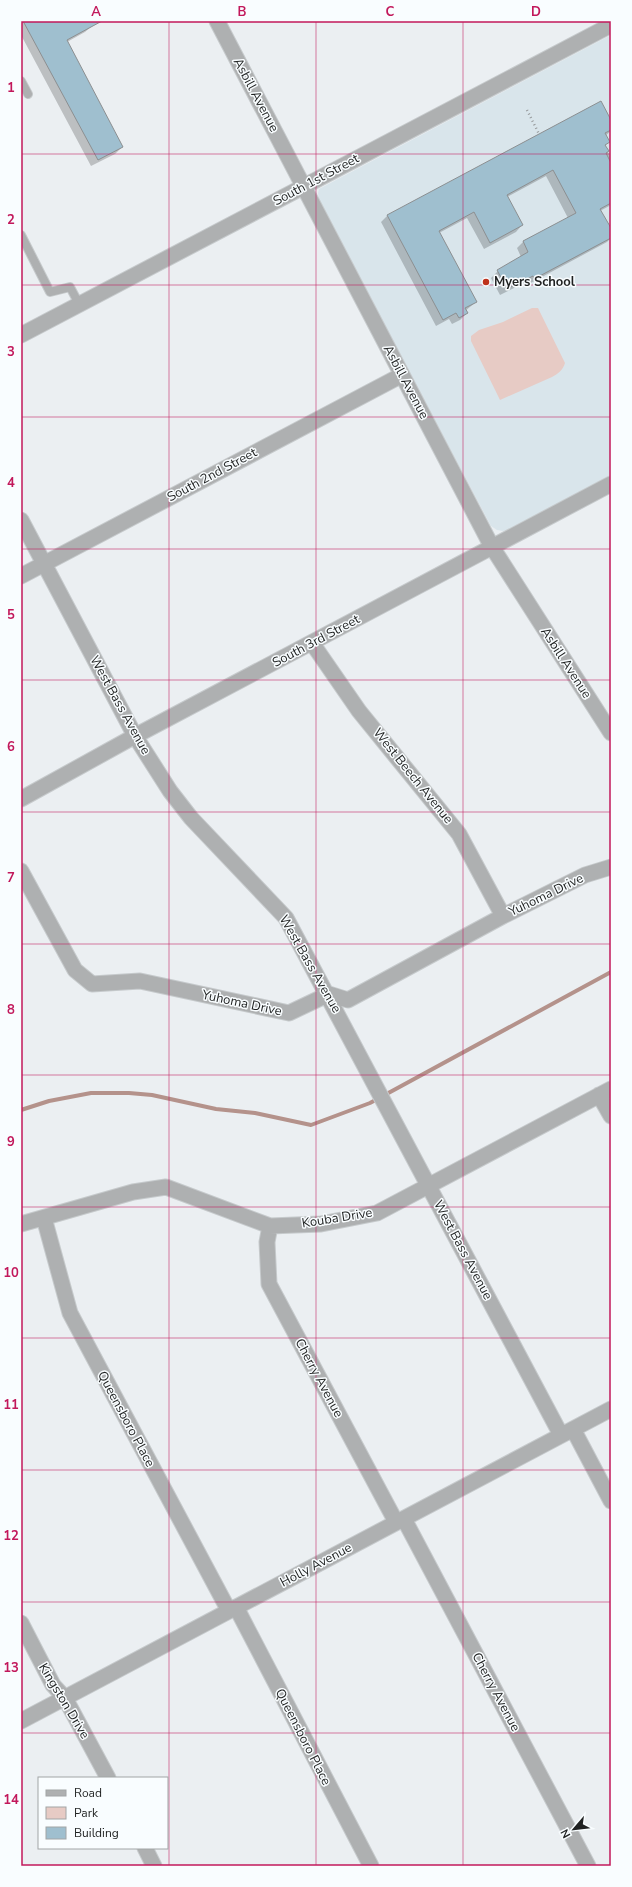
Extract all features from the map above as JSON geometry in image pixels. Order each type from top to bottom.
[{"type":"street","name":"Asbill Avenue","points":[[217,21],[492,547],[611,733]]},
{"type":"street","name":"South 1st Street","points":[[21,335],[611,24]]},
{"type":"street","name":"South 2nd Street","points":[[21,576],[402,375]]},
{"type":"street","name":"South 3rd Street","points":[[21,800],[135,736],[611,484]]},
{"type":"street","name":"West Bass Avenue","points":[[21,520],[135,736],[170,791],[191,818],[286,918],[376,1084],[428,1185],[567,1432],[611,1501]]},
{"type":"street","name":"West Beech Avenue","points":[[312,643],[359,711],[459,834],[503,916]]},
{"type":"street","name":"Yuhoma Drive","points":[[21,871],[75,970],[92,984],[140,981],[289,1013],[328,994],[348,1000],[503,916],[585,875],[611,867]]},
{"type":"street","points":[[605,1092],[611,1116]]},
{"type":"street","name":"Kouba Drive","points":[[21,1224],[133,1192],[166,1187],[270,1226],[321,1224],[377,1213],[605,1092]]},
{"type":"street","name":"Queensboro Place","points":[[44,1218],[70,1313],[233,1609],[371,1866]]},
{"type":"street","name":"Cherry Avenue","points":[[270,1226],[267,1242],[269,1284],[400,1520],[588,1866]]},
{"type":"street","name":"Holly Avenue","points":[[21,1721],[611,1409]]},
{"type":"street","name":"Kingston Drive","points":[[21,1623],[53,1685],[65,1698],[107,1777]]},
{"type":"street","points":[[146,1849],[154,1866]]},
{"type":"lane","points":[[21,81],[28,94]]},
{"type":"lane","points":[[21,235],[50,292],[70,287],[80,304]]},
{"type":"path","points":[[527,110],[539,134]]},
{"type":"shaded area","name":"Myers School","points":[[611,35],[611,476],[510,529],[503,531],[497,530],[491,526],[319,202],[318,193],[319,189]]},
{"type":"green space","points":[[532,308],[538,308],[565,363],[562,370],[554,376],[500,400],[471,341],[471,336],[479,330],[503,322]]},
{"type":"building","points":[[23,21],[102,21],[67,40],[123,147],[98,160]]},
{"type":"building","points":[[601,101],[611,120],[611,130],[605,133],[610,142],[605,145],[609,151],[606,153],[611,163],[611,203],[600,209],[611,228],[611,238],[534,279],[533,276],[507,289],[497,270],[528,252],[523,241],[576,213],[553,170],[507,195],[523,225],[490,243],[474,212],[439,231],[477,302],[465,308],[468,313],[459,318],[456,313],[443,320],[387,215]]},
{"type":"waterway","points":[[21,1110],[49,1101],[91,1093],[129,1093],[152,1095],[216,1109],[255,1113],[311,1125],[370,1103],[611,972]]},
{"type":"place","name":"Myers School","points":[[486,282]]}]
